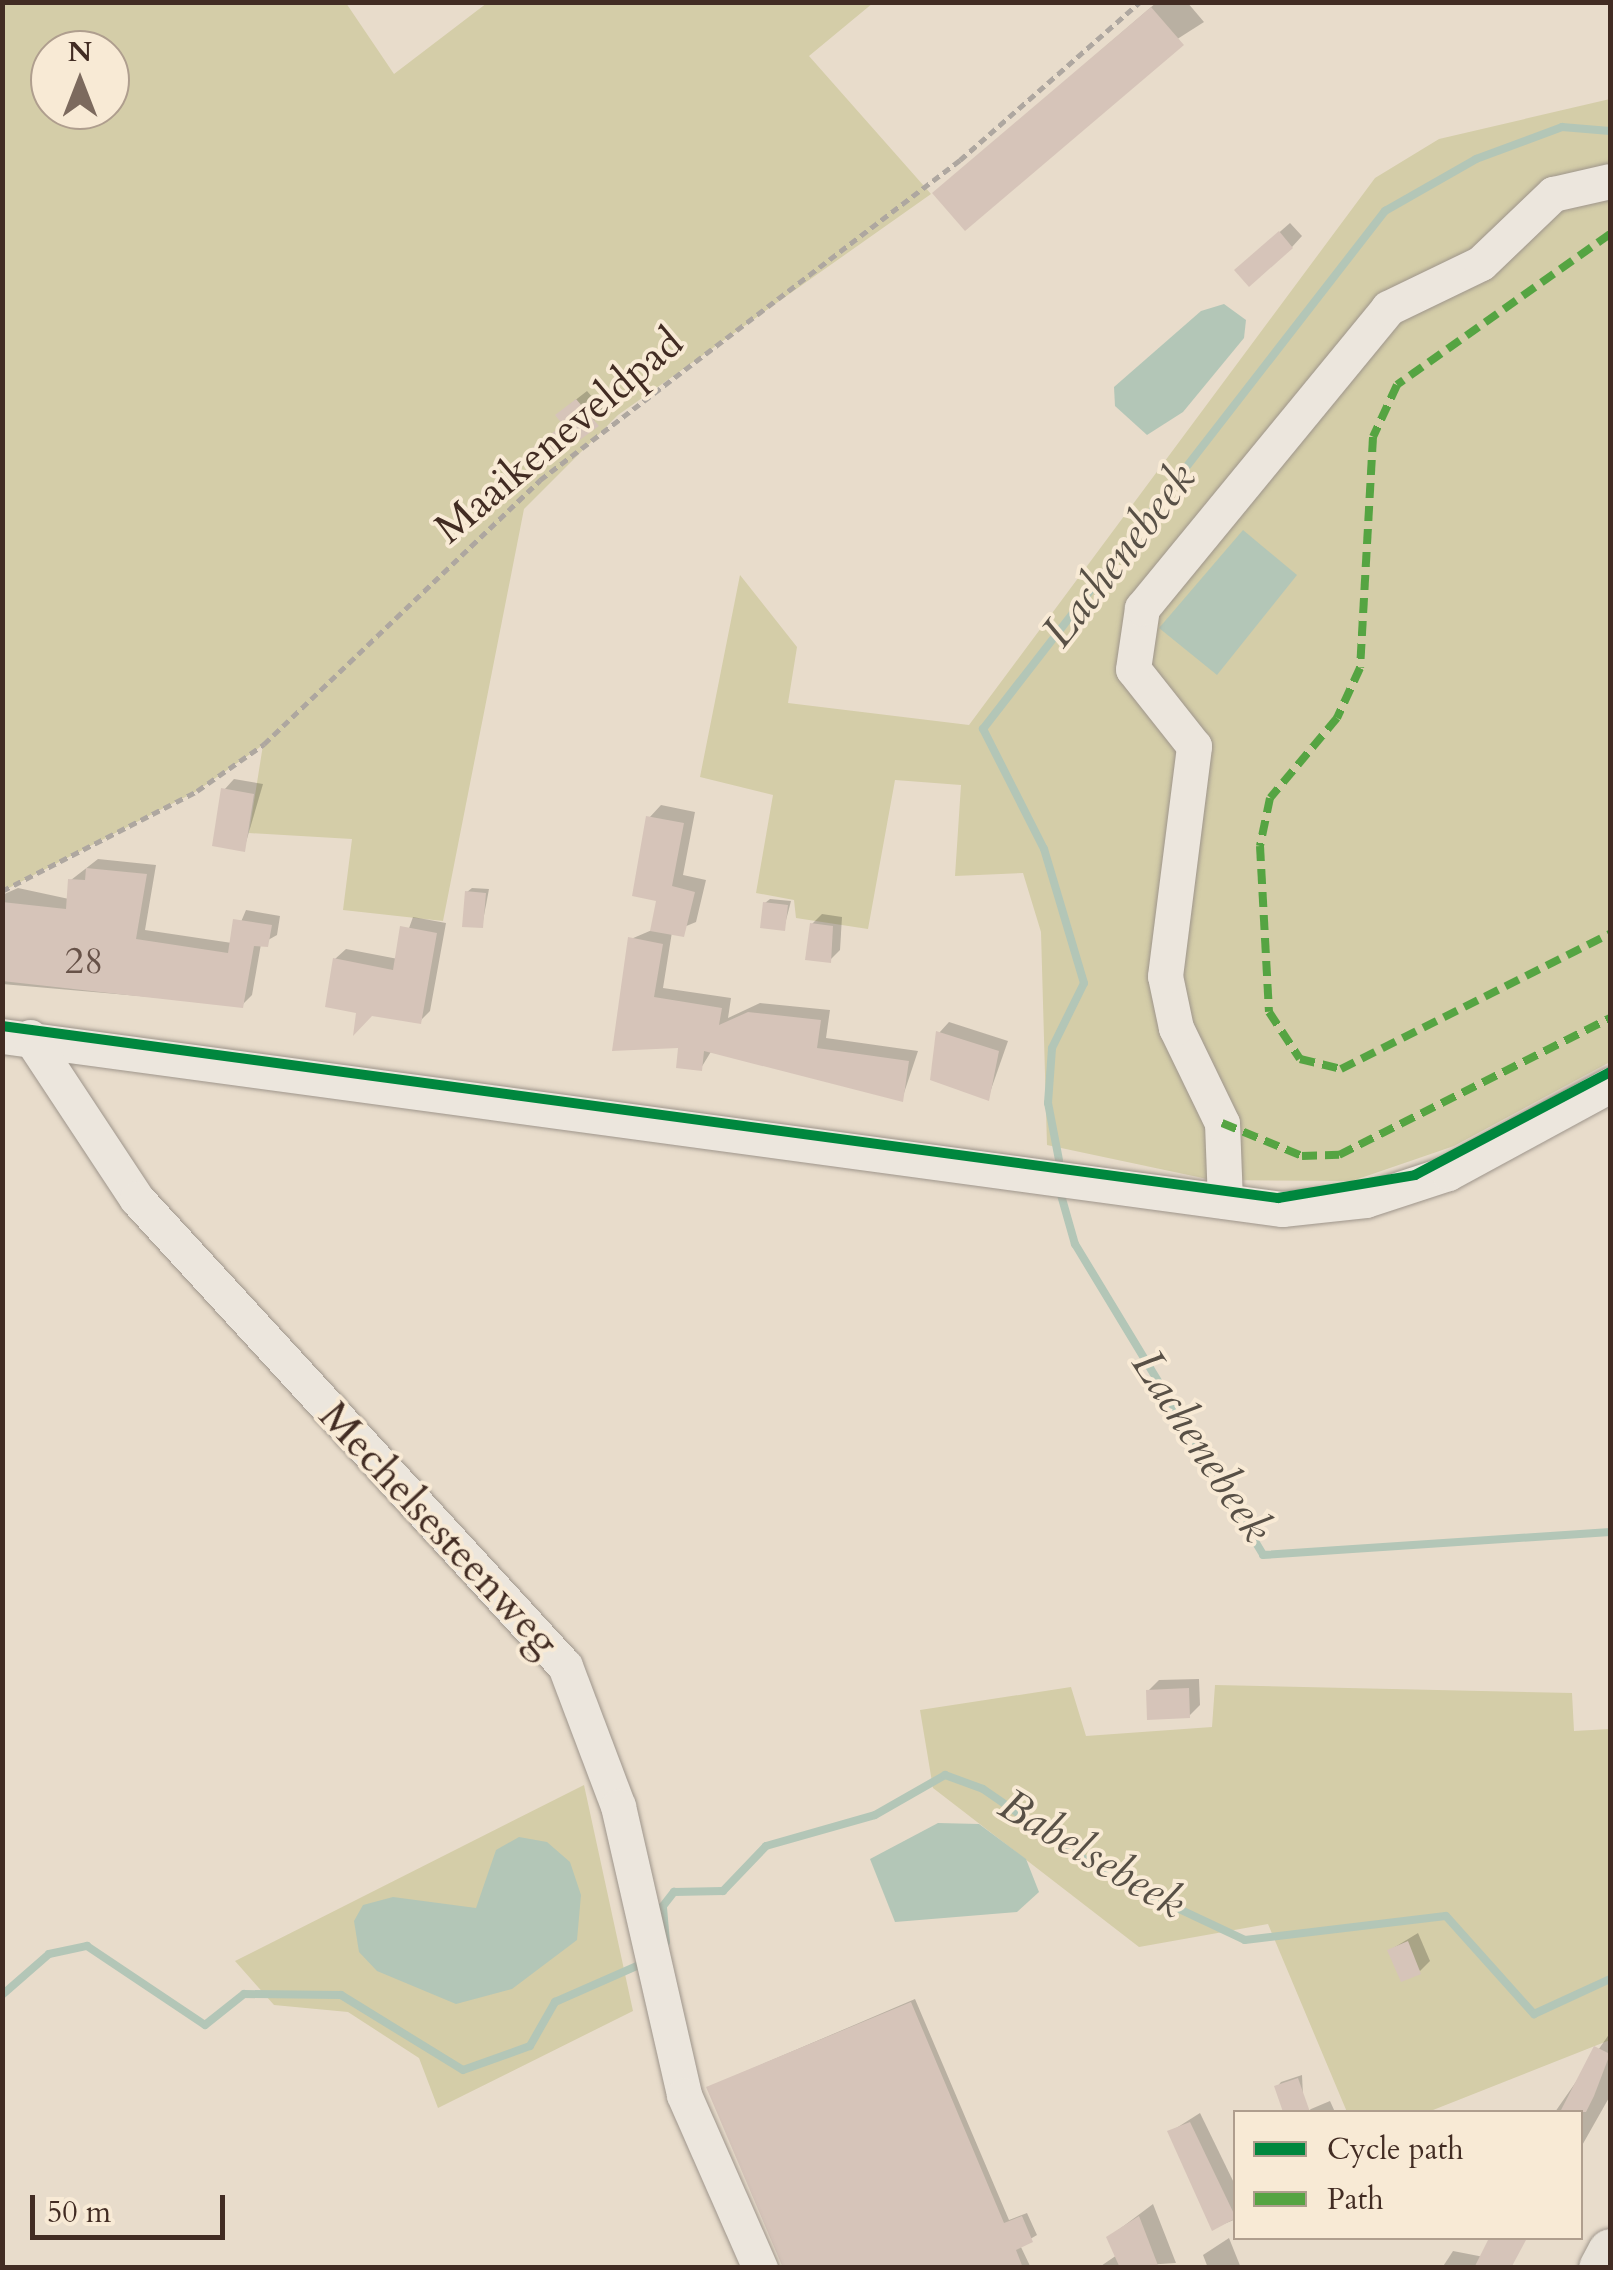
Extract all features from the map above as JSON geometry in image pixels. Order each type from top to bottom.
[{"type":"main road","points":[[1601,2268],[1610,2250]]},
{"type":"street","points":[[1225,1201],[1222,1123],[1176,1028],[1165,976],[1194,746],[1133,669],[1142,608],[1388,308],[1481,263],[1554,194],[1610,181]]},
{"type":"street","points":[[16,1036],[1282,1209],[1366,1200],[1448,1172],[1610,1085]]},
{"type":"street","name":"Mechelsesteenweg","points":[[16,1036],[137,1199],[565,1666],[618,1806],[684,2095],[760,2268]]},
{"type":"shaded area","points":[[3,3],[346,3],[394,74],[487,3],[873,3],[809,56],[931,194],[618,415],[524,509],[443,921],[343,910],[352,839],[249,833],[263,745],[197,791],[3,891]]},
{"type":"shaded area","points":[[1610,99],[1610,1062],[1454,1146],[1352,1181],[1212,1180],[1047,1145],[1041,932],[1023,873],[955,876],[961,785],[895,780],[868,929],[796,918],[794,900],[756,893],[773,795],[700,777],[740,575],[797,647],[788,703],[969,725],[1375,178],[1439,139]]},
{"type":"shaded area","points":[[1224,304],[1246,320],[1244,338],[1183,412],[1147,435],[1115,406],[1114,387],[1201,311]]},
{"type":"shaded area","points":[[1243,530],[1297,575],[1217,675],[1159,628]]},
{"type":"shaded area","points":[[1215,1685],[1572,1693],[1574,1731],[1610,1729],[1610,2040],[1433,2110],[1346,2110],[1268,1924],[1139,1947],[933,1788],[920,1710],[1071,1687],[1086,1736],[1212,1727]]},
{"type":"shaded area","points":[[584,1785],[633,2011],[438,2108],[419,2058],[348,2012],[274,2005],[235,1961]]},
{"type":"shaded area","points":[[938,1823],[979,1824],[1026,1859],[1039,1892],[1017,1912],[895,1922],[870,1859]]},
{"type":"shaded area","points":[[519,1837],[547,1842],[570,1862],[581,1895],[577,1940],[512,1989],[456,2004],[377,1971],[359,1952],[354,1921],[363,1905],[393,1897],[476,1908],[496,1850]]},
{"type":"building","points":[[1151,7],[1184,45],[965,231],[932,193]]},
{"type":"building","points":[[1279,231],[1293,248],[1249,287],[1234,270]]},
{"type":"building","points":[[576,399],[599,426],[537,471],[524,454],[563,425],[555,415]]},
{"type":"building","points":[[221,788],[254,794],[245,852],[212,846]]},
{"type":"building","points":[[646,816],[684,823],[672,886],[695,892],[684,937],[650,931],[656,901],[632,896]]},
{"type":"building","points":[[86,868],[147,874],[136,939],[228,953],[233,919],[272,925],[268,947],[254,946],[243,1008],[2,981],[2,902],[66,909],[68,879],[85,880]]},
{"type":"building","points":[[465,891],[486,893],[483,928],[462,927]]},
{"type":"building","points":[[763,902],[788,905],[785,931],[760,928]]},
{"type":"building","points":[[810,923],[833,926],[831,963],[805,960]]},
{"type":"building","points":[[400,926],[437,933],[421,1024],[372,1016],[353,1036],[356,1013],[325,1007],[333,958],[393,970]]},
{"type":"building","points":[[628,937],[663,944],[654,997],[722,1008],[719,1025],[748,1012],[821,1020],[817,1048],[909,1061],[903,1102],[704,1051],[702,1071],[676,1068],[678,1048],[612,1051]]},
{"type":"building","points":[[936,1031],[999,1051],[989,1101],[930,1080]]},
{"type":"building","points":[[1189,1688],[1190,1718],[1147,1720],[1146,1690]]},
{"type":"building","points":[[1408,1941],[1421,1974],[1401,1982],[1387,1950]]},
{"type":"building","points":[[911,2002],[1004,2223],[1022,2216],[1033,2242],[1016,2250],[1023,2268],[783,2268],[706,2087]]},
{"type":"building","points":[[1594,2046],[1610,2054],[1586,2112],[1561,2110]]},
{"type":"building","points":[[1298,2078],[1309,2110],[1282,2110],[1274,2086]]},
{"type":"building","points":[[1190,2122],[1233,2212],[1233,2220],[1212,2231],[1167,2131]]},
{"type":"building","points":[[1139,2216],[1159,2268],[1120,2268],[1106,2237]]},
{"type":"building","points":[[1488,2240],[1526,2240],[1511,2268],[1474,2268]]},
{"type":"waterway","name":"Lachenebeek","points":[[1059,1160],[1048,1103],[1052,1048],[1084,983],[1044,849],[983,729],[1385,211],[1476,159],[1562,127],[1610,131]]},
{"type":"waterway","name":"Lachenebeek","points":[[1061,1195],[1075,1244],[1263,1555],[1610,1532]]},
{"type":"waterway","name":"Babelsebeek","points":[[666,1942],[663,1906],[674,1892],[723,1891],[766,1846],[875,1815],[945,1775],[983,1789],[1109,1876],[1245,1940],[1446,1916],[1534,2014],[1610,1979]]},
{"type":"waterway","name":"Babelsebeek","points":[[2,1995],[49,1954],[87,1946],[205,2025],[244,1994],[341,1995],[463,2070],[530,2046],[555,2002],[641,1964]]},
{"type":"marked path","points":[[1610,234],[1397,385],[1373,437],[1360,668],[1337,718],[1270,798],[1260,846],[1269,1012],[1300,1059],[1341,1069],[1610,934]]},
{"type":"marked path","points":[[1222,1123],[1302,1156],[1339,1155],[1610,1018]]},
{"type":"cycle path","points":[[2,1026],[1278,1198],[1415,1175],[1610,1072]]}]
